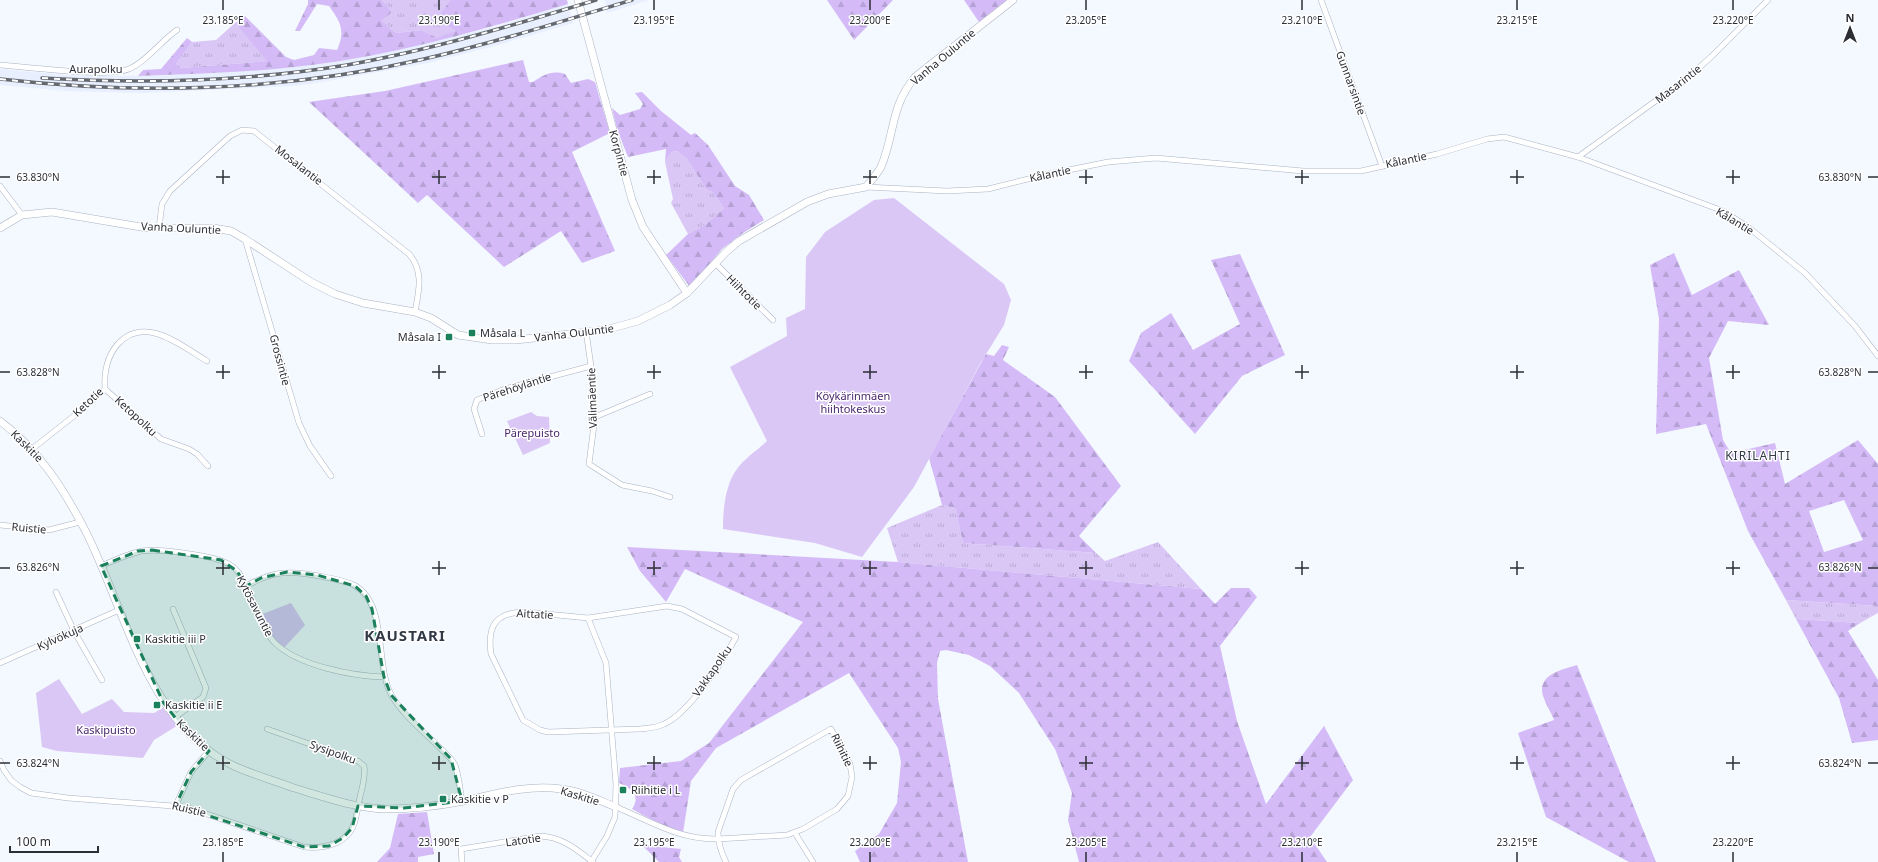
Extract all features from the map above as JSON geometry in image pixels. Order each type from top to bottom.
[{"type":"street","name":"Korpintie","points":[[578,0],[632,200],[644,228],[687,293]]},
{"type":"street","name":"Vanha Ouluntie","points":[[0,228],[22,215],[36,212],[52,212],[147,228],[213,228],[231,231],[245,238],[311,282],[335,294],[363,303],[415,312],[431,318],[458,335],[485,339],[516,340],[622,326],[638,321],[670,305],[687,293],[739,241],[807,202],[828,194],[866,187],[880,168],[896,109],[904,90],[915,77],[1013,0]]},
{"type":"street","name":"Gunnarsintie","points":[[1321,0],[1382,166]]},
{"type":"street","name":"Masarintie","points":[[1578,157],[1686,79],[1711,58],[1768,0]]},
{"type":"street","name":"Aurapolku","points":[[0,65],[90,71],[124,70],[136,65],[177,30]]},
{"type":"street","name":"Mosalantie","points":[[159,228],[162,204],[170,191],[230,136],[242,130],[254,131],[409,254],[418,266],[420,279],[415,312]]},
{"type":"street","name":"Kålantie","points":[[866,187],[947,191],[988,189],[1044,174],[1108,162],[1156,158],[1303,171],[1361,171],[1437,154],[1487,139],[1504,137],[1578,157],[1723,211],[1748,227],[1792,261],[1820,287],[1878,356]]},
{"type":"street","points":[[0,186],[22,215]]},
{"type":"street","name":"Grossintie","points":[[245,238],[298,423],[310,446],[331,476]]},
{"type":"street","name":"Hiihtotie","points":[[716,263],[773,320]]},
{"type":"street","name":"Ketotie","points":[[32,449],[84,408],[105,389],[106,372],[113,350],[129,335],[138,331],[159,334],[207,361]]},
{"type":"street","name":"Välimäentie","points":[[586,331],[591,366],[595,416],[589,464],[622,485],[652,491],[670,497]]},
{"type":"street","name":"Pärehöyläntie","points":[[482,434],[474,409],[477,400],[505,389],[591,366]]},
{"type":"street","name":"Ketopolku","points":[[105,389],[161,439],[189,449],[197,454],[208,466]]},
{"type":"street","points":[[595,416],[650,394]]},
{"type":"street","name":"Kaskitie","points":[[0,421],[32,449],[47,468],[80,522],[101,566],[119,610],[163,702],[175,717],[209,751],[236,767],[261,776],[359,803],[404,808],[462,801],[496,793],[551,788],[583,794],[616,807]]},
{"type":"street","name":"Ruistie","points":[[0,525],[49,530],[80,522]]},
{"type":"street","name":"Kytösavuntie","points":[[101,566],[138,552],[152,550],[221,560],[237,571],[246,586],[268,634],[283,649],[310,662],[345,673],[384,677]]},
{"type":"street","points":[[246,586],[275,573],[287,572],[317,575],[356,586],[366,596],[377,623],[384,677],[391,695],[400,708],[451,759],[457,770],[462,801]]},
{"type":"street","points":[[56,592],[74,631],[102,680]]},
{"type":"street","name":"Vakkapolku","points":[[588,618],[674,607],[697,616],[736,637],[691,701],[672,720],[654,728],[612,730]]},
{"type":"street","name":"Kylvökuja","points":[[0,663],[119,610]]},
{"type":"street","points":[[173,610],[206,688],[203,697],[175,717]]},
{"type":"street","name":"Aittatie","points":[[588,618],[526,612],[508,614],[501,617],[491,629],[489,644],[491,654],[519,713],[523,720],[531,726],[548,732],[612,730]]},
{"type":"street","points":[[588,618],[606,663],[616,784],[616,807]]},
{"type":"street","name":"Sysipolku","points":[[267,729],[362,764],[365,770],[359,803]]},
{"type":"street","name":"Riihitie","points":[[616,807],[669,832],[698,838],[718,839],[768,837],[795,833],[837,809],[850,790],[852,777],[850,764],[832,729],[741,780],[733,789],[718,832],[718,839]]},
{"type":"street","points":[[176,805],[191,772],[209,751]]},
{"type":"street","name":"Ruistie","points":[[0,760],[4,770],[11,780],[31,793],[68,798],[176,805],[203,811],[294,844],[312,848],[329,846],[348,834],[355,822],[359,803]]},
{"type":"street","name":"Latotie","points":[[462,862],[461,849],[540,836],[552,837],[565,842],[592,862],[607,836],[615,817],[616,807]]},
{"type":"street","points":[[795,833],[813,862]]},
{"type":"street","points":[[718,839],[726,862]]},
{"type":"highlighted area","points":[[152,550],[221,560],[237,571],[246,586],[261,578],[287,572],[317,575],[355,586],[366,596],[372,609],[384,677],[391,695],[451,759],[462,801],[404,808],[358,806],[352,828],[343,838],[329,846],[304,847],[176,805],[191,772],[209,751],[180,724],[163,702],[101,566],[138,551]]},
{"type":"shaded area","points":[[605,0],[649,0],[607,13]]},
{"type":"shaded area","points":[[568,4],[573,23],[498,45],[428,63],[294,86],[142,93],[67,91],[0,85],[0,69],[66,75],[138,76],[286,68],[421,44],[494,27]]},
{"type":"green space","points":[[308,0],[382,0],[392,12],[382,21],[396,33],[421,30],[437,38],[455,31],[438,18],[450,0],[567,0],[568,4],[498,25],[428,43],[357,58],[267,70],[138,76],[143,70],[161,69],[187,38],[192,42],[176,64],[181,68],[267,61],[235,23],[245,16],[286,57],[294,60],[314,55],[319,48],[337,50],[341,37],[340,26],[329,6],[317,4],[300,31],[295,31],[308,4]]},
{"type":"green space","points":[[382,0],[450,0],[439,18],[455,31],[437,39],[421,30],[396,33],[382,21],[392,12]]},
{"type":"green space","points":[[827,0],[893,0],[854,40]]},
{"type":"green space","points":[[964,0],[1007,0],[979,22]]},
{"type":"green space","points":[[235,23],[268,61],[181,68],[176,64],[192,42],[216,40]]},
{"type":"green space","points":[[523,60],[529,82],[533,82],[548,74],[560,73],[565,74],[571,83],[588,79],[595,82],[610,133],[572,152],[615,251],[582,263],[561,231],[504,267],[427,195],[418,203],[309,102],[385,91]]},
{"type":"green space","points":[[642,92],[661,111],[691,135],[695,133],[708,145],[735,186],[749,195],[764,220],[743,233],[722,249],[690,287],[666,255],[688,234],[706,224],[724,208],[712,192],[706,189],[687,159],[677,151],[672,152],[665,162],[666,149],[628,157],[617,129],[612,108],[620,115],[640,109],[643,104],[635,93]]},
{"type":"green space","points":[[677,151],[687,159],[706,189],[712,192],[724,208],[706,224],[688,234],[671,203],[673,199],[665,162],[672,152]]},
{"type":"green space","name":"Köykärinmäen hiihtokeskus","points":[[894,198],[1004,284],[1011,300],[1004,325],[980,364],[914,487],[862,557],[815,543],[723,529],[727,490],[733,475],[744,461],[767,441],[730,367],[787,336],[786,318],[805,309],[806,257],[825,232],[874,200]]},
{"type":"green space","points":[[1674,253],[1692,295],[1739,270],[1769,325],[1728,321],[1709,358],[1723,440],[1731,453],[1775,443],[1785,484],[1858,440],[1878,464],[1878,606],[1786,600],[1748,531],[1706,424],[1656,434],[1659,319],[1650,265]],"holes":[[[1844,500],[1863,540],[1824,552],[1809,511]]]},
{"type":"green space","points":[[1240,254],[1285,355],[1242,376],[1195,434],[1129,361],[1141,333],[1171,313],[1193,350],[1240,324],[1211,260]]},
{"type":"green space","points":[[1002,345],[1009,347],[1003,360],[1055,397],[1121,486],[1079,536],[1096,553],[963,543],[955,508],[942,505],[929,458],[986,354],[994,356]]},
{"type":"green space","name":"Pärepuisto","points":[[531,412],[537,416],[549,417],[550,443],[523,455],[507,421]]},
{"type":"green space","points":[[942,505],[955,508],[963,543],[1096,553],[1105,561],[1158,542],[1201,589],[898,562],[887,528]]},
{"type":"green space","points":[[627,547],[898,562],[1201,589],[1215,604],[1231,588],[1249,588],[1257,597],[1220,646],[1237,721],[1266,804],[1324,726],[1353,780],[1310,837],[1327,862],[1079,862],[1068,820],[1072,793],[1055,749],[1019,693],[990,666],[969,655],[946,650],[940,651],[937,663],[938,699],[968,862],[860,862],[855,851],[879,834],[897,803],[901,762],[898,748],[849,673],[716,748],[691,781],[683,833],[665,827],[632,809],[636,800],[635,796],[628,787],[619,783],[620,768],[681,761],[709,743],[803,622],[685,569],[666,602],[640,571]]},
{"type":"green space","points":[[1786,600],[1878,606],[1878,613],[1860,623],[1796,619]]},
{"type":"green space","points":[[291,603],[305,625],[283,649],[273,640],[260,615]]},
{"type":"green space","points":[[1796,619],[1860,623],[1848,631],[1878,680],[1878,740],[1852,743],[1839,698]]},
{"type":"green space","points":[[1577,665],[1656,862],[1629,862],[1546,817],[1518,733],[1554,720],[1545,702],[1542,691],[1545,680],[1560,670]]},
{"type":"green space","name":"Kaskipuisto","points":[[59,679],[82,714],[112,699],[124,712],[154,713],[166,706],[180,724],[154,740],[143,758],[57,751],[42,747],[36,693]]},
{"type":"green space","points":[[427,812],[434,854],[418,857],[418,862],[377,862],[390,848],[398,814]]},
{"type":"green space","points":[[642,845],[681,849],[679,857],[682,862],[659,862]]},
{"type":"railway","points":[[42,78],[157,81],[232,78],[309,71],[410,52],[503,28],[596,0]]},
{"type":"railway","points":[[0,79],[53,84],[159,88],[266,84],[319,78],[372,70],[450,53],[632,0]]},
{"type":"place","name":"Måsala L","points":[[472,333]]},
{"type":"place","name":"Måsala I","points":[[449,337]]},
{"type":"place","name":"Kaskitie iii P","points":[[137,639]]},
{"type":"place","name":"Kaskitie ii E","points":[[157,705]]},
{"type":"place","name":"Riihitie i L","points":[[623,790]]},
{"type":"place","name":"Kaskitie v P","points":[[443,799]]},
{"type":"district","name":"KIRILAHTI","points":[[1758,456]]},
{"type":"district","name":"KAUSTARI","points":[[405,636]]}]
